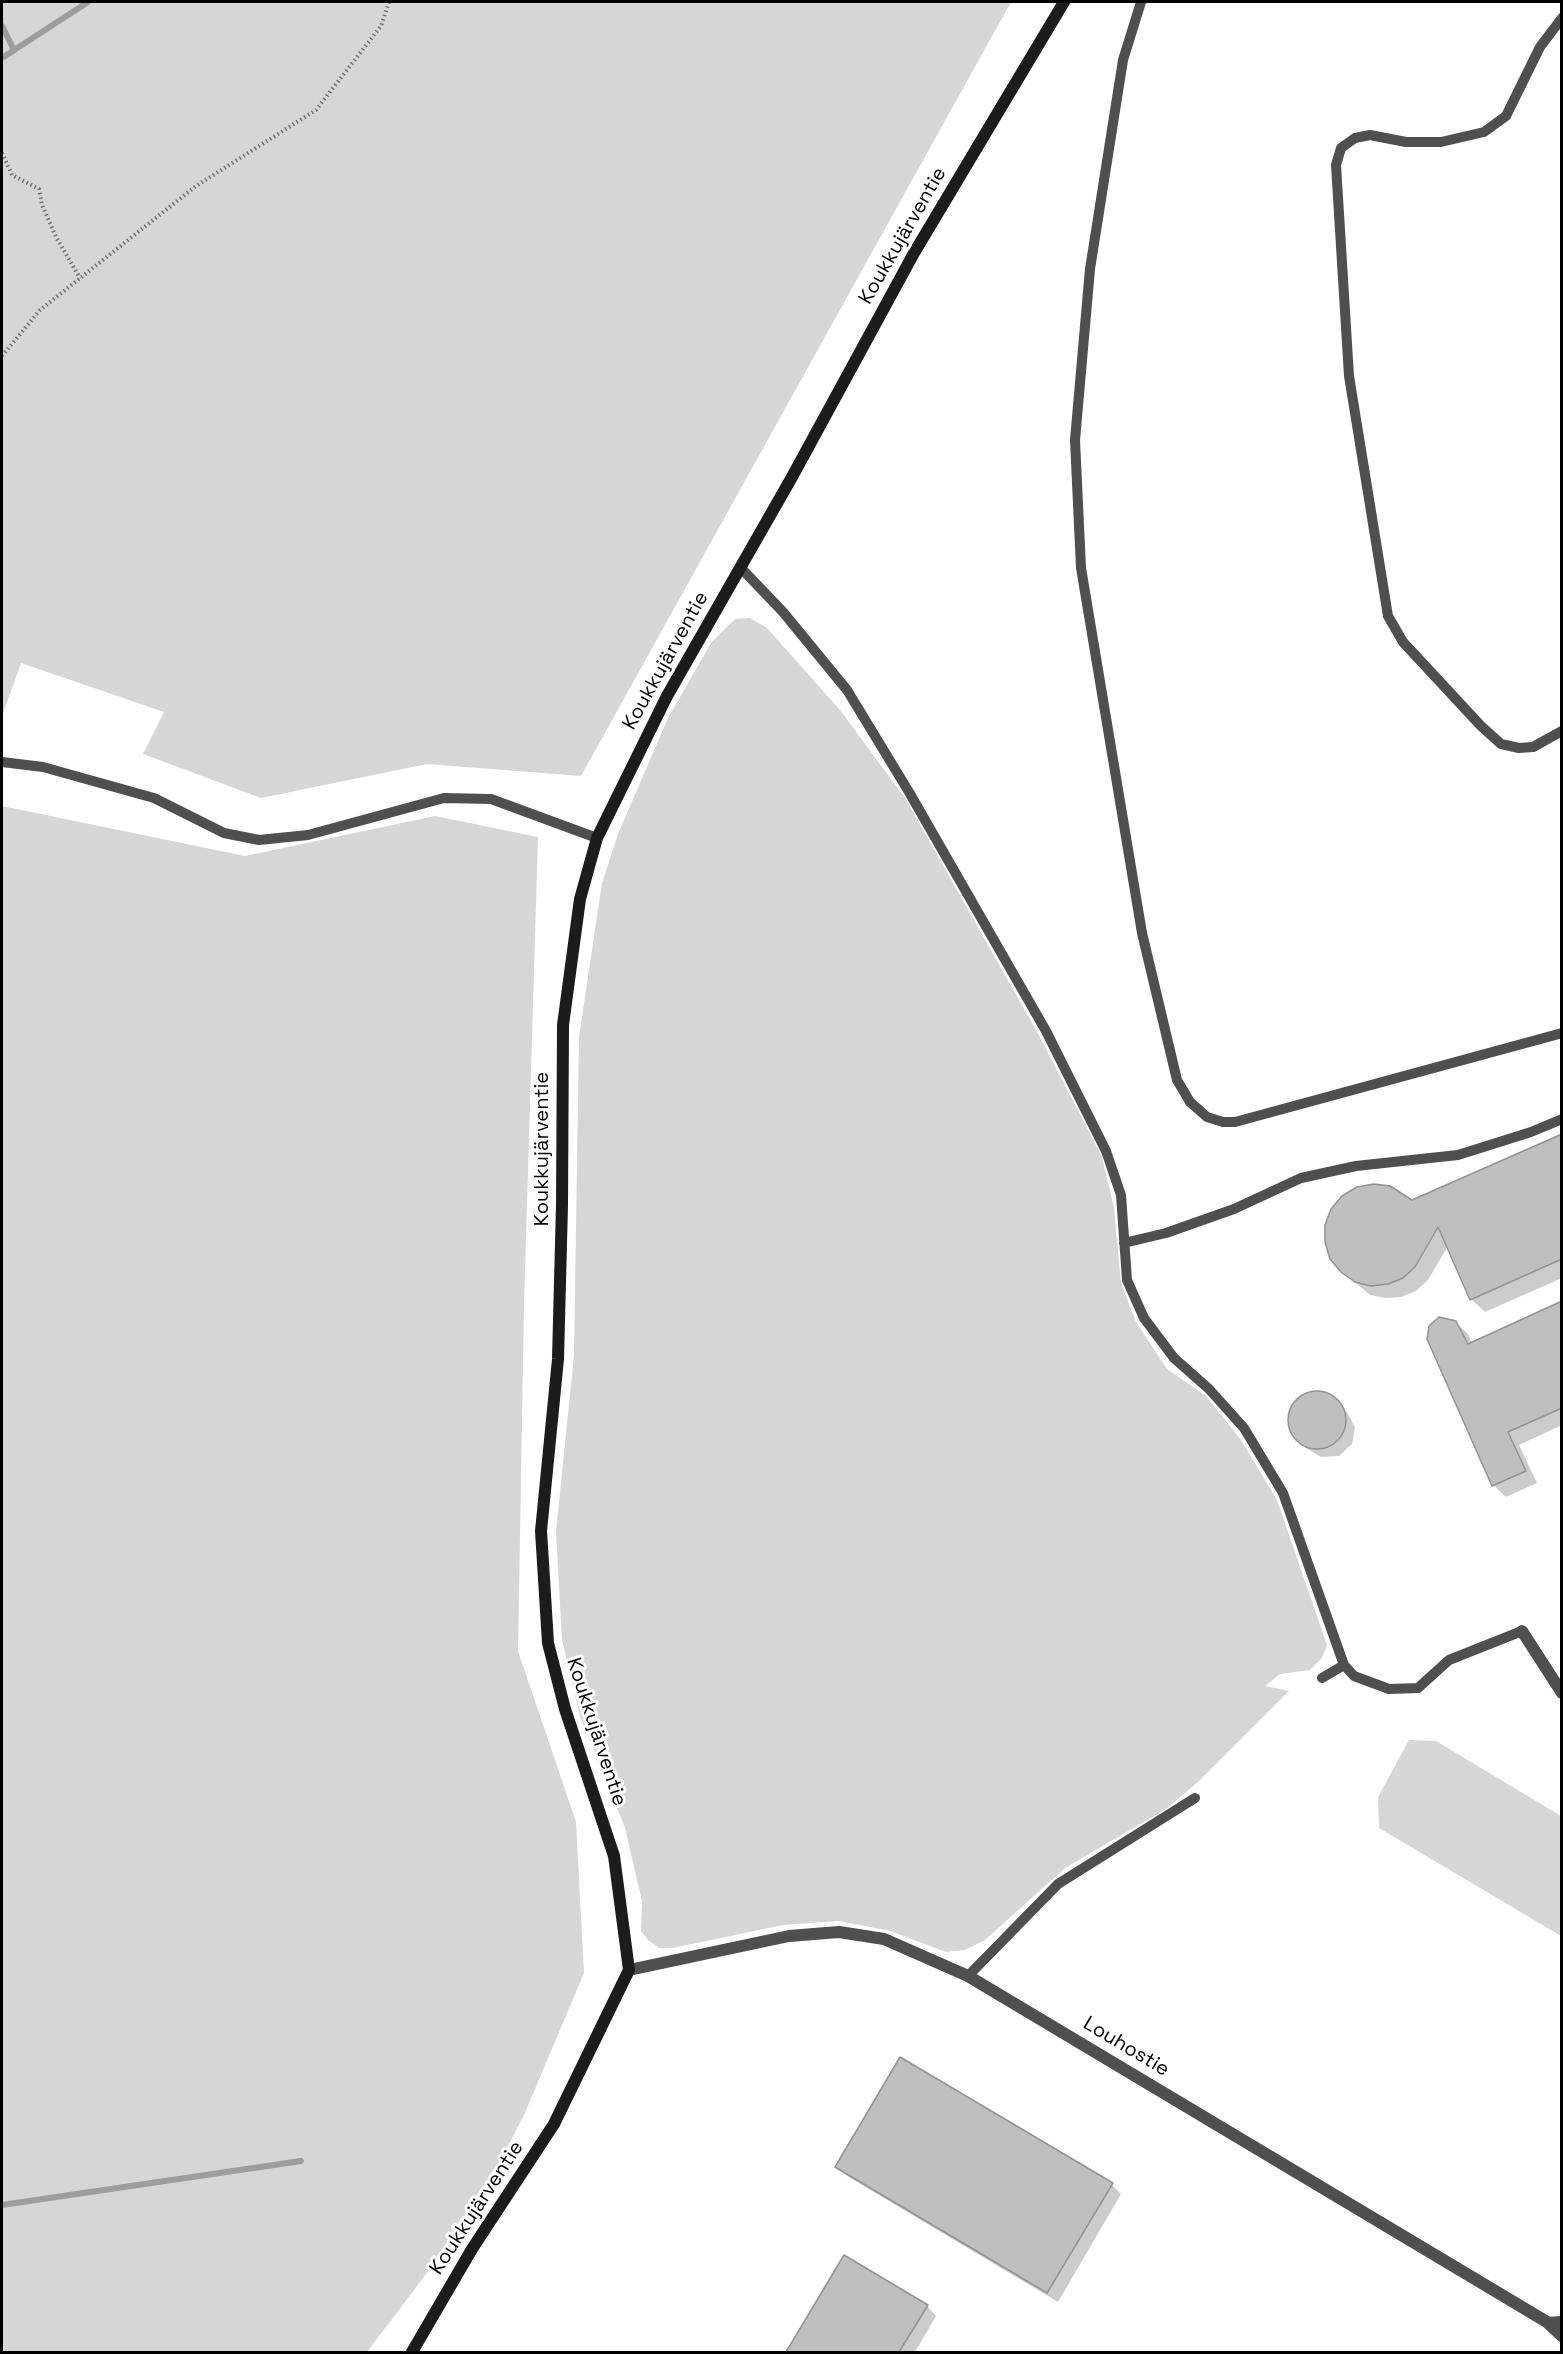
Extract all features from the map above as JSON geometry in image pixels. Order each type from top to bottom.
[{"type":"street","name":"Koukkujärventie","points":[[412,2352],[472,2249],[554,2124],[629,1970],[615,1856],[565,1709],[548,1643],[541,1531],[558,1359],[563,1025],[580,899],[597,838],[667,696],[741,568],[914,253],[1064,2]]},
{"type":"street","points":[[1522,1631],[1562,1693]]},
{"type":"street","name":"Louhostie","points":[[629,1970],[789,1936],[839,1932],[884,1939],[968,1976],[1546,2322],[1562,2336]]},
{"type":"lane","points":[[1142,2],[1123,60],[1090,269],[1075,440],[1081,568],[1142,933],[1177,1080],[1190,1102],[1207,1117],[1223,1122],[1235,1122],[1562,1033]]},
{"type":"lane","points":[[1562,18],[1540,47],[1506,116],[1484,132],[1441,142],[1406,142],[1370,135],[1355,138],[1341,148],[1336,165],[1349,376],[1388,616],[1404,642],[1481,726],[1501,744],[1519,748],[1533,747],[1562,731]]},
{"type":"lane","points":[[741,568],[783,612],[847,690],[1041,1021],[1106,1151],[1121,1195],[1127,1280],[1144,1318],[1174,1358],[1209,1389],[1244,1428],[1283,1493],[1344,1665],[1354,1676],[1389,1689],[1418,1688],[1449,1659],[1522,1631]]},
{"type":"lane","points":[[2,762],[43,767],[154,798],[224,833],[259,840],[308,835],[444,798],[491,799],[597,838]]},
{"type":"lane","points":[[1124,1243],[1166,1233],[1234,1209],[1301,1178],[1356,1166],[1458,1155],[1531,1132],[1562,1119]]},
{"type":"lane","points":[[1322,1678],[1344,1665]]},
{"type":"lane","points":[[968,1976],[1058,1884],[1195,1798]]},
{"type":"lane","points":[[1546,2322],[1562,2321]]},
{"type":"path","points":[[2,356],[40,310],[196,186],[316,110],[381,26],[389,2]]},
{"type":"path","points":[[2,153],[12,175],[39,189],[42,205],[56,237],[80,278]]},
{"type":"shaded area","points":[[2,2],[1011,2],[581,776],[427,764],[261,798],[143,754],[164,712],[21,663],[2,716]]},
{"type":"shaded area","points":[[750,618],[767,628],[840,710],[905,798],[1040,1037],[1102,1157],[1114,1208],[1121,1283],[1136,1322],[1167,1369],[1206,1396],[1241,1440],[1277,1500],[1327,1645],[1322,1658],[1310,1670],[1280,1674],[1265,1686],[1289,1691],[1198,1782],[1166,1809],[1065,1868],[985,1940],[965,1950],[946,1952],[890,1931],[839,1921],[783,1925],[673,1948],[659,1948],[648,1940],[641,1931],[642,1901],[625,1828],[580,1716],[562,1640],[556,1532],[574,1355],[579,1037],[602,883],[618,834],[668,718],[711,643],[735,619]]},
{"type":"shaded area","points":[[2,806],[245,856],[435,816],[538,837],[524,1305],[518,1651],[576,1822],[584,1973],[524,2115],[476,2208],[367,2352],[2,2352]]},
{"type":"shaded area","points":[[1409,1740],[1436,1741],[1561,1816],[1561,1936],[1379,1828],[1378,1797]]},
{"type":"building","points":[[1562,1134],[1562,1259],[1470,1300],[1438,1227],[1415,1267],[1403,1278],[1388,1284],[1371,1286],[1355,1282],[1341,1272],[1330,1259],[1325,1242],[1325,1225],[1331,1209],[1342,1196],[1357,1187],[1374,1184],[1390,1186],[1412,1200]]},
{"type":"building","points":[[1562,1301],[1562,1408],[1508,1432],[1526,1471],[1492,1486],[1427,1339],[1429,1326],[1439,1317],[1456,1321],[1468,1344]]},
{"type":"building","points":[[1317,1391],[1333,1396],[1341,1404],[1346,1420],[1341,1436],[1333,1444],[1317,1449],[1301,1444],[1293,1436],[1288,1420],[1293,1404],[1301,1396]]},
{"type":"building","points":[[900,2057],[1113,2183],[1047,2293],[835,2167]]},
{"type":"building","points":[[844,2255],[928,2305],[899,2352],[786,2352]]},
{"type":"waterway","points":[[2,58],[88,2]]},
{"type":"waterway","points":[[2,26],[14,50]]},
{"type":"waterway","points":[[2,2205],[301,2161]]}]
